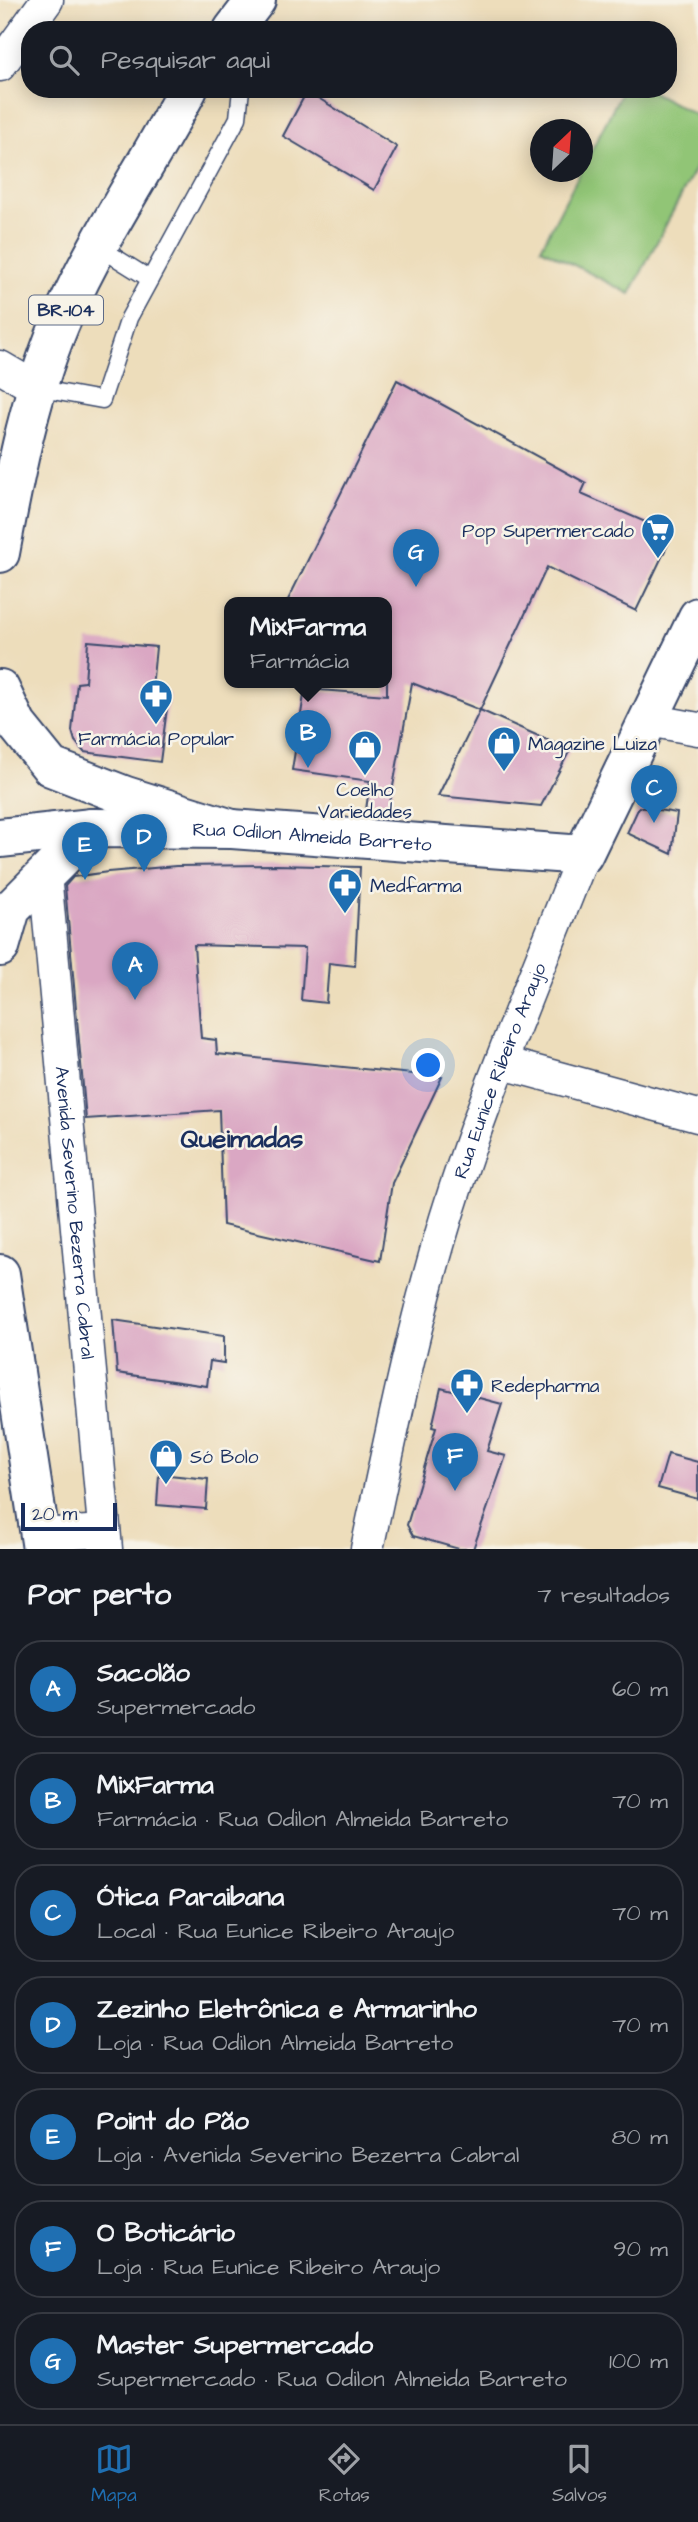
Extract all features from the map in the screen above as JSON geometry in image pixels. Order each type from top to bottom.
[{"type":"main road","name":"BR-104","points":[[1,545],[36,388],[64,314],[97,246],[183,98]]},
{"type":"main road","name":"Rua Eunice Ribeiro Araujo","points":[[583,855],[698,617]]},
{"type":"main road","points":[[0,689],[18,725],[51,767],[126,796],[232,829]]},
{"type":"main road","points":[[0,947],[11,909],[92,828]]},
{"type":"main road","name":"Rua Odilon Almeida Barreto","points":[[0,838],[92,828],[232,829],[583,855]]},
{"type":"main road","points":[[0,1275],[41,1542]]},
{"type":"street","points":[[32,21],[47,0]]},
{"type":"street","points":[[0,65],[21,36]]},
{"type":"street","points":[[0,367],[36,388]]},
{"type":"street","points":[[649,720],[698,729]]},
{"type":"street","name":"Rua Eunice Ribeiro Araujo","points":[[367,1549],[411,1339],[466,1156],[583,855]]},
{"type":"street","name":"Avenida Severino Bezerra Cabral","points":[[45,874],[105,1540]]},
{"type":"street","points":[[503,1063],[698,1116]]},
{"type":"street","points":[[41,1542],[105,1540]]},
{"type":"lane","points":[[36,388],[102,400],[129,318],[238,118],[240,98]]},
{"type":"lane","points":[[97,246],[150,279]]},
{"type":"green space","points":[[618,98],[664,98],[698,116],[698,163],[630,294],[541,248],[575,182],[593,182],[593,147]]},
{"type":"building","points":[[303,98],[318,98],[397,147],[374,190],[283,136]]},
{"type":"building","points":[[397,380],[586,483],[581,494],[673,534],[636,611],[547,567],[480,710],[412,683],[387,819],[365,817],[370,781],[292,770],[305,689],[387,695],[387,688],[392,688],[392,597],[289,597]]},
{"type":"building","points":[[88,641],[156,647],[152,688],[169,693],[160,762],[84,752],[75,741],[72,731],[77,683],[85,682]]},
{"type":"building","name":"Magazine Luiza","points":[[480,710],[570,750],[541,806],[438,796]]},
{"type":"building","points":[[639,807],[677,813],[672,854],[627,833]]},
{"type":"building","points":[[176,866],[360,867],[355,966],[329,963],[326,1003],[301,1000],[305,948],[194,945],[201,1038],[216,1040],[217,1054],[442,1077],[392,1183],[380,1261],[223,1225],[219,1110],[86,1119],[65,886],[73,877],[108,872]]},
{"type":"building","points":[[113,1320],[224,1336],[224,1363],[210,1361],[207,1386],[117,1373]]},
{"type":"building","points":[[441,1388],[502,1404],[487,1451],[506,1456],[473,1549],[459,1549],[413,1536],[407,1525],[436,1428],[432,1427]]},
{"type":"building","points":[[668,1454],[698,1462],[698,1499],[658,1488]]},
{"type":"building","name":"Só Bolo","points":[[159,1474],[208,1479],[206,1509],[157,1505]]},
{"type":"place","name":"Pop Supermercado","points":[[658,560]]},
{"type":"place","name":"Master Supermercado","points":[[416,587]]},
{"type":"place","name":"Farmácia Popular","points":[[156,726]]},
{"type":"place","name":"MixFarma","points":[[308,768]]},
{"type":"place","name":"Magazine Luiza","points":[[504,773]]},
{"type":"place","name":"Coelho Variedades","points":[[365,777]]},
{"type":"place","name":"Ótica Paraibana","points":[[654,823]]},
{"type":"place","name":"Zezinho Eletrônica e Armarinho","points":[[144,872]]},
{"type":"place","name":"Point do Pão","points":[[85,880]]},
{"type":"place","name":"Medfarma","points":[[345,915]]},
{"type":"place","name":"Sacolão","points":[[135,1000]]},
{"type":"place","name":"Redepharma","points":[[467,1415]]},
{"type":"place","name":"Só Bolo","points":[[166,1486]]},
{"type":"place","name":"O Boticário","points":[[455,1491]]},
{"type":"district","name":"Queimadas","points":[[242,1138]]}]
